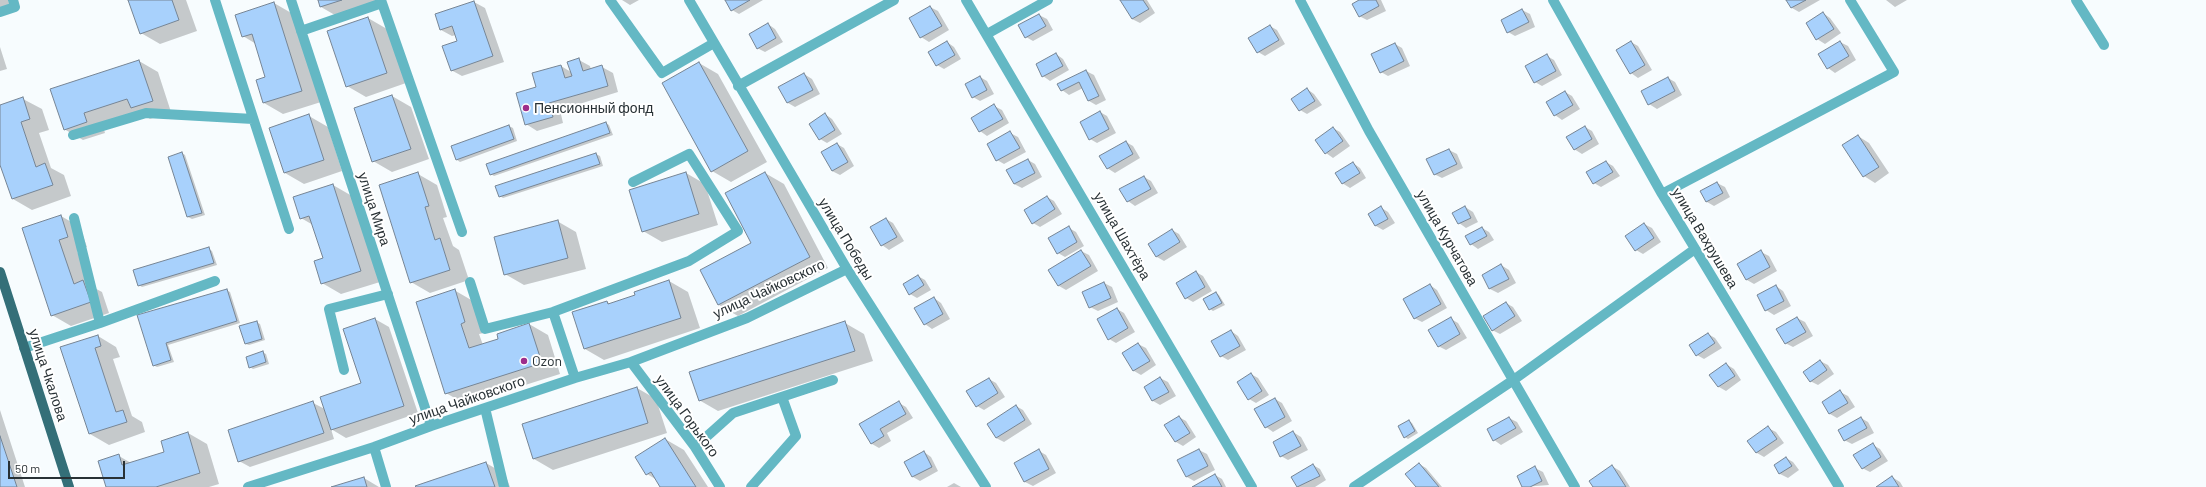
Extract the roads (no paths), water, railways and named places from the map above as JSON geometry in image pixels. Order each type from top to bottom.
[{"type":"main road","name":"улица Чкалова","points":[[0,272],[69,487]]},
{"type":"street","points":[[0,12],[15,7],[13,0]]},
{"type":"street","points":[[215,0],[289,229]]},
{"type":"street","name":"улица Мира","points":[[291,0],[431,426]]},
{"type":"street","points":[[610,0],[662,73],[714,43]]},
{"type":"street","name":"улица Победы","points":[[690,0],[738,86],[847,269],[986,487]]},
{"type":"street","points":[[738,86],[894,0]]},
{"type":"street","name":"улица Шахтёра","points":[[966,0],[1252,487]]},
{"type":"street","points":[[987,34],[1048,0]]},
{"type":"street","name":"улица Курчатова","points":[[1300,0],[1369,130],[1512,381],[1575,487]]},
{"type":"street","name":"улица Вахрушева","points":[[1553,0],[1662,194],[1839,487]]},
{"type":"street","points":[[1662,194],[1894,72],[1850,0]]},
{"type":"street","points":[[2076,0],[2104,45]]},
{"type":"street","points":[[302,31],[382,1],[462,232]]},
{"type":"street","points":[[73,135],[146,113],[253,119]]},
{"type":"street","points":[[470,282],[485,329],[553,312],[689,261],[738,231],[689,154],[633,182]]},
{"type":"street","points":[[74,218],[100,323]]},
{"type":"street","points":[[1354,487],[1512,381],[1695,249]]},
{"type":"street","name":"улица Чайковского","points":[[248,487],[374,447],[431,426],[575,378],[631,362],[748,318],[847,269]]},
{"type":"street","points":[[24,348],[100,323],[215,281]]},
{"type":"street","points":[[344,370],[328,309],[388,294]]},
{"type":"street","points":[[553,312],[575,378]]},
{"type":"street","name":"улица Горького","points":[[631,362],[695,447],[720,487]]},
{"type":"street","points":[[695,447],[733,413],[833,380]]},
{"type":"street","points":[[751,487],[796,436],[782,397]]},
{"type":"street","points":[[485,408],[504,487]]},
{"type":"street","points":[[374,447],[386,487]]},
{"type":"place","name":"Пенсионный фонд","points":[[526,108]]},
{"type":"place","name":"Ozon","points":[[524,361]]}]
